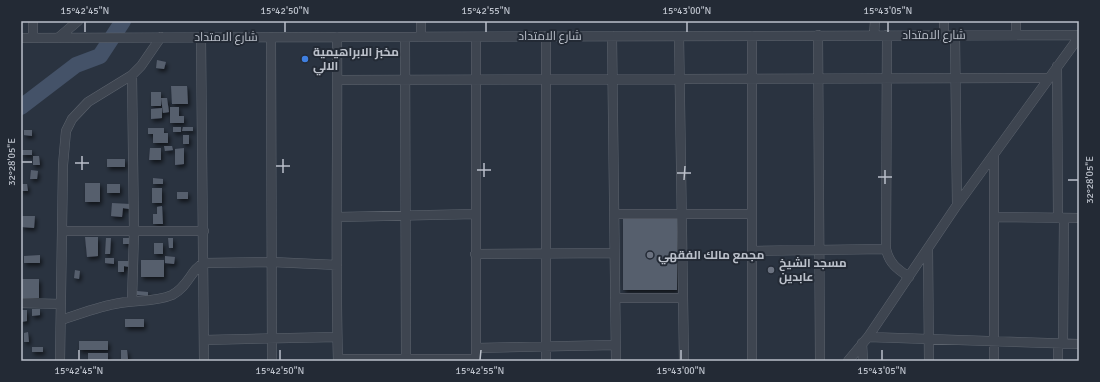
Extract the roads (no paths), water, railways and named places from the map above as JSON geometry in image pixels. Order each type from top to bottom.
[{"type":"street","points":[[33,21],[33,38]]},
{"type":"street","points":[[60,38],[78,21]]},
{"type":"street","points":[[421,21],[421,37]]},
{"type":"street","points":[[874,35],[875,21]]},
{"type":"street","points":[[944,21],[944,35]]},
{"type":"street","points":[[1016,21],[1016,35]]},
{"type":"street","points":[[818,35],[820,361]]},
{"type":"street","name":"شارع الامتداد","points":[[21,38],[818,35],[1079,36]]},
{"type":"street","points":[[887,35],[886,249],[888,259],[908,277]]},
{"type":"street","points":[[955,35],[957,205]]},
{"type":"street","points":[[546,36],[546,361]]},
{"type":"street","points":[[612,36],[616,361]]},
{"type":"street","points":[[679,36],[683,214],[684,361]]},
{"type":"street","points":[[752,36],[752,361]]},
{"type":"street","points":[[848,361],[865,340],[957,205],[1079,36]]},
{"type":"street","points":[[60,361],[63,165],[66,131],[79,110],[88,102],[132,76],[141,66],[161,37]]},
{"type":"street","points":[[271,37],[272,361]]},
{"type":"street","points":[[337,37],[338,360],[406,360],[476,360],[476,37]]},
{"type":"street","points":[[405,37],[406,360]]},
{"type":"street","points":[[201,38],[204,231],[204,361]]},
{"type":"street","points":[[1057,66],[1061,218],[1060,344],[1058,361]]},
{"type":"street","points":[[132,76],[134,232],[132,301]]},
{"type":"street","points":[[338,80],[476,80],[546,78],[1049,78]]},
{"type":"street","points":[[994,154],[994,361]]},
{"type":"street","points":[[338,217],[476,214]]},
{"type":"street","points":[[615,214],[752,214]]},
{"type":"street","points":[[994,217],[1079,218]]},
{"type":"street","points":[[62,231],[204,231]]},
{"type":"street","points":[[752,251],[886,249]]},
{"type":"street","points":[[928,249],[929,361]]},
{"type":"street","points":[[475,254],[614,253]]},
{"type":"street","points":[[61,320],[105,306],[161,298],[172,294],[186,284],[199,265],[204,263],[272,262],[337,266]]},
{"type":"street","points":[[615,298],[683,298]]},
{"type":"street","points":[[21,303],[61,304]]},
{"type":"street","points":[[204,340],[337,337]]},
{"type":"street","points":[[865,340],[1079,344]]},
{"type":"street","points":[[863,361],[865,340]]},
{"type":"street","points":[[476,348],[616,345]]},
{"type":"waterway","points":[[21,107],[76,65],[100,56],[123,21]]},
{"type":"place","name":"مخبز الابراهيمية الالي","points":[[305,59]]},
{"type":"place","name":"مجمع مالك الفقهي","points":[[650,255]]},
{"type":"place","name":"مسجد الشيخ عابدين","points":[[771,270]]}]
